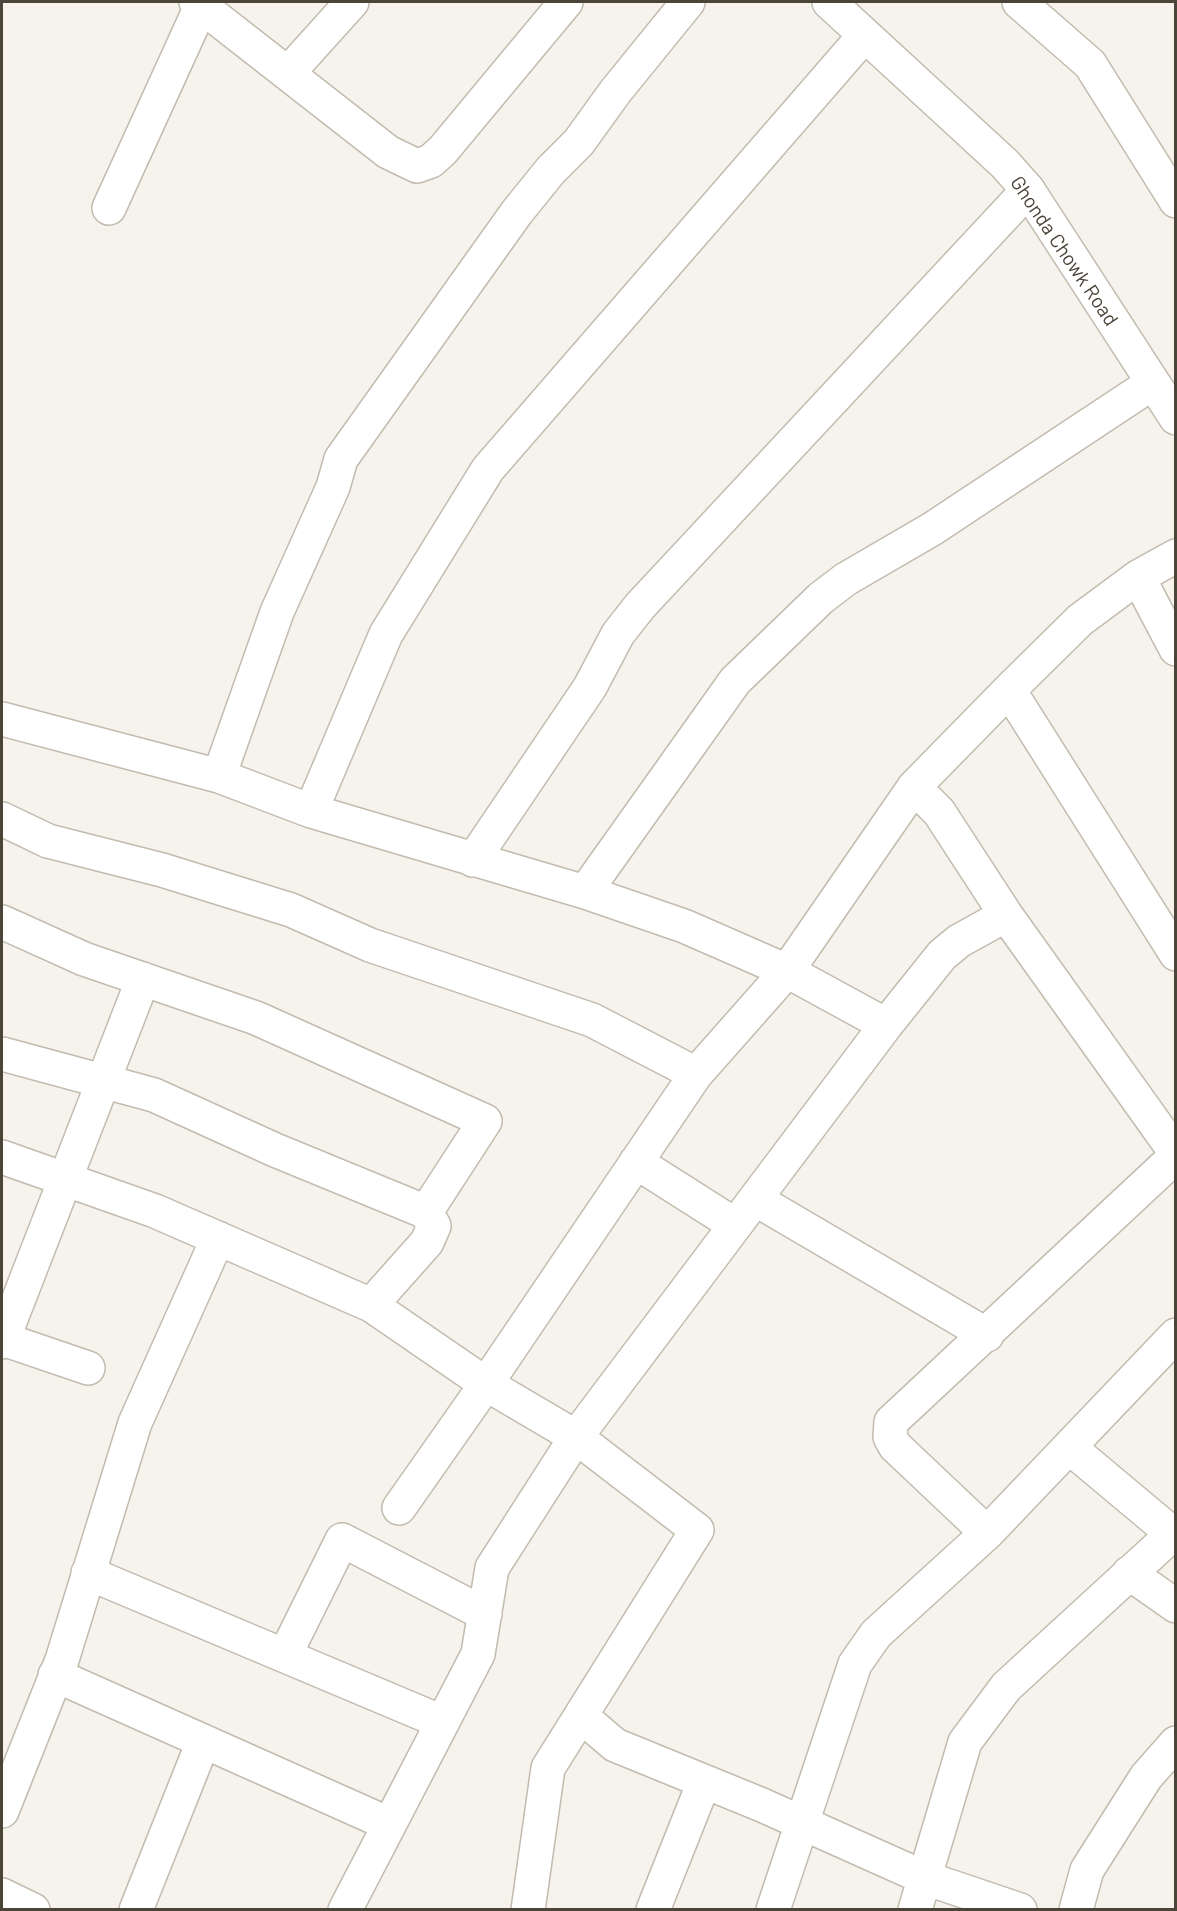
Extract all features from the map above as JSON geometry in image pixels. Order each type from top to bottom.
[{"type":"street","points":[[288,73],[352,2]]},
{"type":"street","points":[[109,208],[200,3],[388,152],[417,166],[431,161],[443,150],[566,2]]},
{"type":"street","points":[[219,776],[277,612],[328,498],[341,459],[517,212],[551,170],[579,142],[688,2]]},
{"type":"street","name":"Ghonda Chowk Road","points":[[829,2],[1005,164],[1028,190],[1151,384],[1176,417]]},
{"type":"street","points":[[1019,2],[1090,64],[1176,201]]},
{"type":"street","points":[[311,811],[386,634],[488,469],[864,36]]},
{"type":"street","points":[[473,860],[590,687],[618,634],[640,606],[1028,190]]},
{"type":"street","points":[[585,892],[735,681],[820,598],[846,579],[932,530],[1151,384]]},
{"type":"street","points":[[399,1508],[696,1074],[787,971],[914,787],[1080,620],[1138,577],[1176,556]]},
{"type":"street","points":[[1138,577],[1176,649]]},
{"type":"street","points":[[1009,690],[1176,954]]},
{"type":"street","points":[[2,719],[219,776],[311,811],[585,892],[684,926],[787,971],[886,1024]]},
{"type":"street","points":[[914,787],[939,812],[1006,915],[1176,1155],[987,1335],[891,1422],[890,1437],[894,1446],[987,1533]]},
{"type":"street","points":[[2,819],[48,841],[162,870],[291,910],[370,945],[592,1020],[696,1074]]},
{"type":"street","points":[[345,1910],[478,1654],[492,1568],[576,1437],[886,1024],[942,955],[959,941],[1006,915]]},
{"type":"street","points":[[2,922],[84,959],[256,1018],[485,1121],[426,1212]]},
{"type":"street","points":[[88,1368],[2,1340],[143,979]]},
{"type":"street","points":[[2,1054],[154,1095],[275,1150],[426,1212],[434,1226],[427,1242],[371,1305]]},
{"type":"street","points":[[2,1157],[155,1211],[371,1305],[486,1384],[576,1437],[697,1530],[548,1768],[528,1910]]},
{"type":"street","points":[[636,1162],[735,1225]]},
{"type":"street","points":[[755,1199],[987,1335]]},
{"type":"street","points":[[2,1811],[55,1676],[135,1423],[218,1238]]},
{"type":"street","points":[[773,1910],[855,1664],[876,1634],[987,1533],[1176,1335]]},
{"type":"street","points":[[915,1910],[950,1785],[965,1742],[1006,1687],[1174,1532],[1069,1447]]},
{"type":"street","points":[[285,1655],[342,1540],[485,1614]]},
{"type":"street","points":[[88,1573],[442,1722]]},
{"type":"street","points":[[1129,1573],[1176,1606]]},
{"type":"street","points":[[55,1676],[389,1824]]},
{"type":"street","points":[[582,1716],[615,1745],[925,1878],[1020,1910]]},
{"type":"street","points":[[136,1910],[203,1742]]},
{"type":"street","points":[[1076,1910],[1087,1870],[1146,1777],[1176,1743]]},
{"type":"street","points":[[653,1910],[704,1782]]},
{"type":"street","points":[[2,1895],[33,1910]]}]
